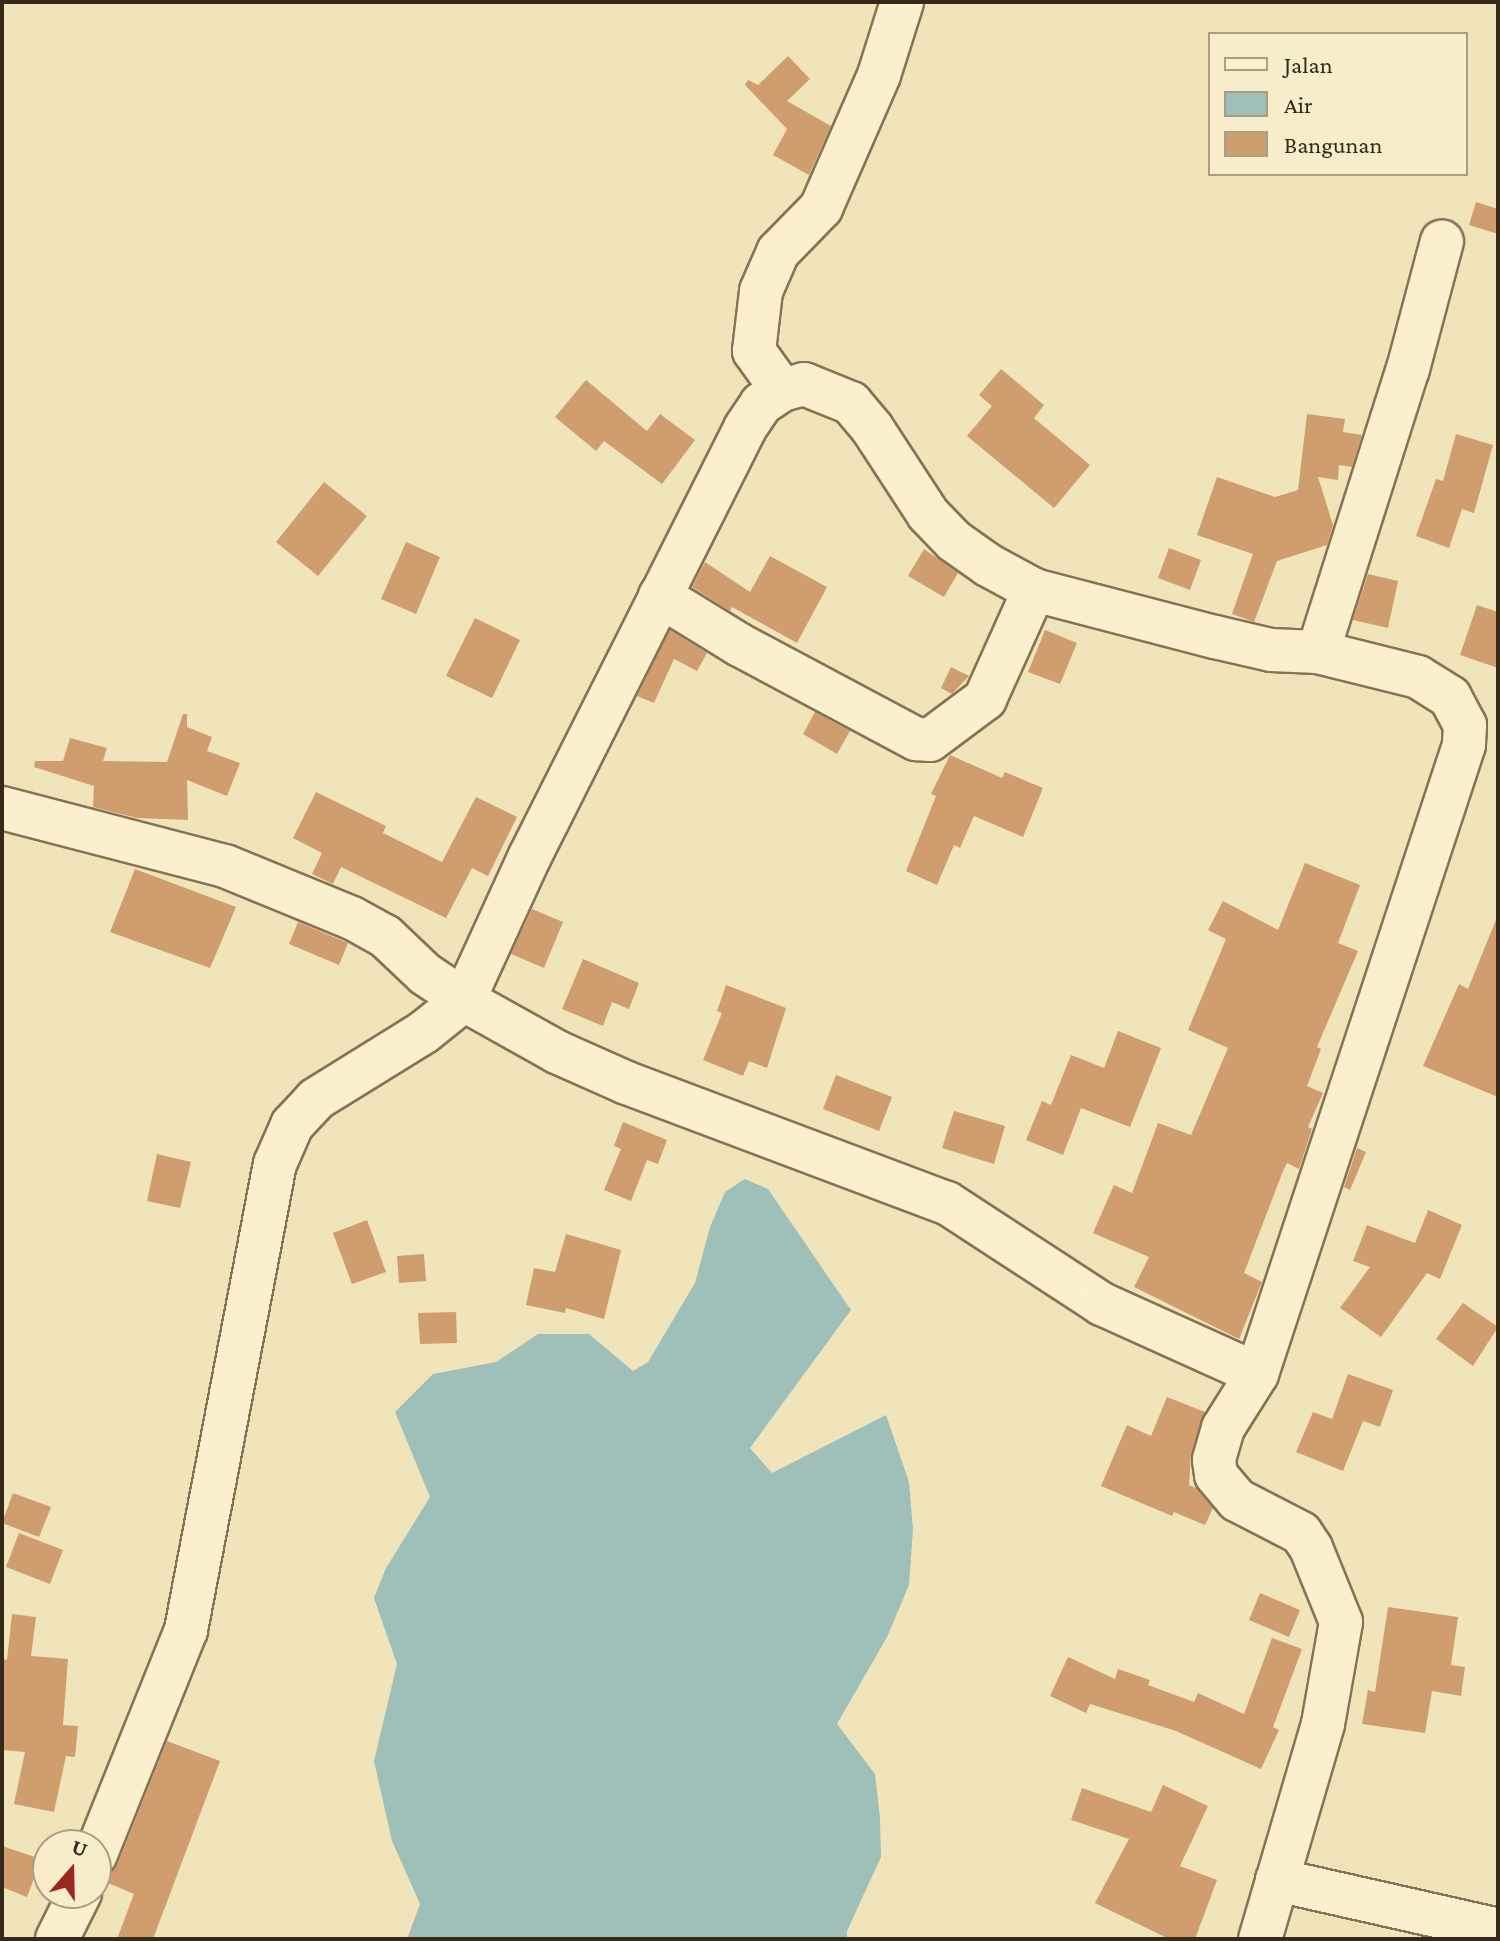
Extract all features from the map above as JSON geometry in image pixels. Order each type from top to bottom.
[{"type":"street","points":[[782,390],[754,351],[761,291],[778,252],[821,208],[879,75],[902,2]]},
{"type":"street","points":[[1318,652],[1408,369],[1442,241]]},
{"type":"street","points":[[106,1829],[186,1630],[275,1164],[292,1125],[316,1099],[424,1032],[464,1000],[529,858],[745,428],[761,404],[782,390],[804,384],[851,403],[872,428],[928,514],[954,541],[988,565],[1034,590],[1271,650],[1318,652],[1418,677],[1436,685],[1460,711],[1465,725],[1464,745],[1257,1374],[1223,1428],[1214,1460],[1216,1475],[1237,1500],[1301,1533],[1315,1556],[1341,1622],[1323,1724],[1260,1939]]},
{"type":"street","points":[[660,596],[738,644],[916,739],[930,740],[985,699],[1034,590]]},
{"type":"street","points":[[2,808],[225,866],[372,928],[398,946],[425,974],[464,1000],[557,1052],[627,1083],[947,1203],[1102,1304],[1257,1374]]},
{"type":"street","points":[[1277,1880],[1498,1930]]},
{"type":"street","points":[[57,1939],[72,1909]]},
{"type":"water","points":[[745,1179],[768,1189],[851,1310],[750,1448],[772,1473],[886,1415],[909,1482],[913,1530],[909,1585],[887,1637],[837,1724],[875,1774],[880,1818],[881,1857],[847,1931],[847,1939],[407,1939],[420,1904],[392,1841],[374,1761],[397,1664],[374,1598],[386,1568],[430,1497],[395,1412],[433,1374],[496,1362],[538,1334],[589,1334],[633,1371],[648,1362],[695,1283],[710,1227],[725,1192]]},
{"type":"building","points":[[788,56],[810,79],[787,101],[831,126],[809,175],[773,155],[787,129],[745,85],[748,80],[758,85]]},
{"type":"building","points":[[1476,202],[1498,209],[1498,234],[1469,225]]},
{"type":"building","points":[[1001,369],[1044,405],[1034,418],[1090,465],[1054,508],[967,436],[992,406],[979,395]]},
{"type":"building","points":[[586,380],[647,431],[660,414],[695,440],[662,484],[604,441],[596,451],[555,417]]},
{"type":"building","points":[[1307,414],[1345,419],[1343,432],[1362,435],[1352,467],[1339,465],[1338,480],[1318,477],[1333,525],[1327,545],[1277,561],[1254,622],[1232,614],[1253,554],[1197,535],[1217,477],[1275,497],[1298,490]]},
{"type":"building","points":[[1456,434],[1493,445],[1474,513],[1462,509],[1449,548],[1416,536],[1436,479],[1443,481]]},
{"type":"building","points":[[324,482],[367,516],[318,576],[276,542]]},
{"type":"building","points":[[406,542],[440,557],[416,614],[381,599]]},
{"type":"building","points":[[1169,548],[1201,560],[1190,590],[1158,578]]},
{"type":"building","points":[[924,549],[958,573],[944,597],[908,576]]},
{"type":"building","points":[[770,556],[827,587],[797,643],[732,607],[730,611],[692,587],[705,562],[750,592]]},
{"type":"building","points":[[1368,574],[1398,581],[1388,628],[1353,620]]},
{"type":"building","points":[[1477,605],[1498,612],[1498,668],[1460,655]]},
{"type":"building","points":[[475,618],[520,640],[492,698],[446,676]]},
{"type":"building","points":[[670,630],[707,653],[697,671],[674,659],[654,703],[637,696]]},
{"type":"building","points":[[1045,630],[1077,643],[1060,684],[1028,672]]},
{"type":"building","points":[[951,667],[969,676],[952,694],[941,688]]},
{"type":"building","points":[[815,712],[850,731],[837,754],[803,734]]},
{"type":"building","points":[[183,714],[187,714],[187,727],[212,737],[207,751],[240,763],[227,796],[187,780],[188,820],[137,818],[93,807],[94,786],[34,767],[35,761],[63,761],[70,738],[107,748],[103,761],[167,762]]},
{"type":"building","points":[[950,755],[1002,778],[1005,772],[1043,788],[1023,837],[974,816],[960,848],[954,845],[937,885],[906,871],[936,796],[931,794]]},
{"type":"building","points":[[316,792],[386,826],[383,833],[442,862],[476,797],[517,817],[488,876],[472,868],[446,918],[341,867],[333,884],[312,874],[322,853],[293,838]]},
{"type":"building","points":[[1305,863],[1360,885],[1338,943],[1358,951],[1317,1047],[1321,1049],[1307,1086],[1323,1093],[1308,1127],[1312,1129],[1299,1169],[1287,1163],[1244,1273],[1262,1282],[1239,1339],[1134,1287],[1149,1257],[1093,1233],[1114,1185],[1132,1193],[1158,1123],[1191,1135],[1228,1048],[1188,1030],[1226,939],[1208,930],[1223,901],[1278,930]]},
{"type":"building","points":[[135,869],[236,907],[210,968],[110,932]]},
{"type":"building","points":[[532,909],[563,922],[544,968],[511,954]]},
{"type":"building","points":[[1497,917],[1498,1097],[1423,1066],[1459,984],[1468,989]]},
{"type":"building","points":[[298,922],[348,943],[339,965],[289,944]]},
{"type":"building","points":[[583,959],[639,983],[629,1009],[612,1002],[603,1026],[562,1009]]},
{"type":"building","points":[[726,985],[786,1008],[767,1068],[749,1061],[743,1076],[703,1060],[722,1013],[717,1011]]},
{"type":"building","points":[[1118,1031],[1161,1048],[1130,1127],[1081,1108],[1063,1155],[1026,1140],[1042,1101],[1051,1105],[1071,1055],[1104,1068]]},
{"type":"building","points":[[836,1075],[892,1097],[879,1131],[823,1109]]},
{"type":"building","points":[[954,1111],[1005,1126],[994,1164],[942,1148]]},
{"type":"building","points":[[623,1122],[667,1140],[658,1164],[647,1160],[631,1201],[604,1190],[621,1149],[614,1146]]},
{"type":"building","points":[[1357,1148],[1366,1152],[1350,1190],[1344,1187]]},
{"type":"building","points":[[157,1154],[191,1162],[180,1208],[147,1201]]},
{"type":"building","points":[[1428,1210],[1462,1225],[1440,1279],[1427,1273],[1381,1337],[1340,1308],[1370,1267],[1353,1261],[1367,1225],[1415,1243]]},
{"type":"building","points":[[367,1220],[386,1272],[352,1284],[333,1233]]},
{"type":"building","points":[[566,1234],[621,1250],[604,1319],[566,1308],[565,1313],[526,1305],[534,1268],[555,1272]]},
{"type":"building","points":[[424,1254],[426,1281],[399,1283],[397,1256]]},
{"type":"building","points":[[1463,1303],[1498,1327],[1473,1366],[1436,1339]]},
{"type":"building","points":[[456,1312],[457,1343],[420,1344],[418,1313]]},
{"type":"building","points":[[1348,1374],[1393,1390],[1380,1427],[1363,1421],[1343,1471],[1296,1452],[1313,1412],[1332,1419]]},
{"type":"building","points":[[1167,1397],[1205,1412],[1191,1454],[1189,1485],[1196,1488],[1213,1508],[1205,1525],[1174,1512],[1172,1516],[1101,1486],[1127,1425],[1151,1436]]},
{"type":"building","points":[[13,1493],[51,1507],[39,1537],[2,1523]]},
{"type":"building","points":[[19,1533],[63,1550],[50,1584],[6,1567]]},
{"type":"building","points":[[1260,1593],[1300,1610],[1289,1637],[1249,1620]]},
{"type":"building","points":[[1388,1607],[1458,1617],[1451,1665],[1465,1667],[1461,1696],[1432,1691],[1425,1733],[1362,1724],[1368,1690],[1375,1692]]},
{"type":"building","points":[[12,1614],[36,1617],[31,1656],[68,1659],[63,1725],[78,1726],[75,1757],[66,1756],[54,1812],[14,1804],[25,1752],[2,1750],[2,1659],[7,1660]]},
{"type":"building","points":[[1272,1638],[1302,1649],[1273,1727],[1279,1730],[1261,1769],[1176,1731],[1090,1704],[1086,1713],[1050,1696],[1068,1657],[1115,1679],[1118,1669],[1150,1680],[1148,1685],[1194,1702],[1198,1693],[1244,1714]]},
{"type":"building","points":[[167,1741],[220,1761],[153,1939],[117,1939],[134,1894],[112,1885],[112,1868],[118,1863]]},
{"type":"building","points":[[1163,1785],[1208,1806],[1180,1866],[1217,1880],[1195,1939],[1169,1939],[1095,1903],[1129,1839],[1071,1820],[1082,1788],[1151,1812]]},
{"type":"building","points":[[2,1846],[32,1856],[32,1883],[27,1897],[2,1887]]}]
